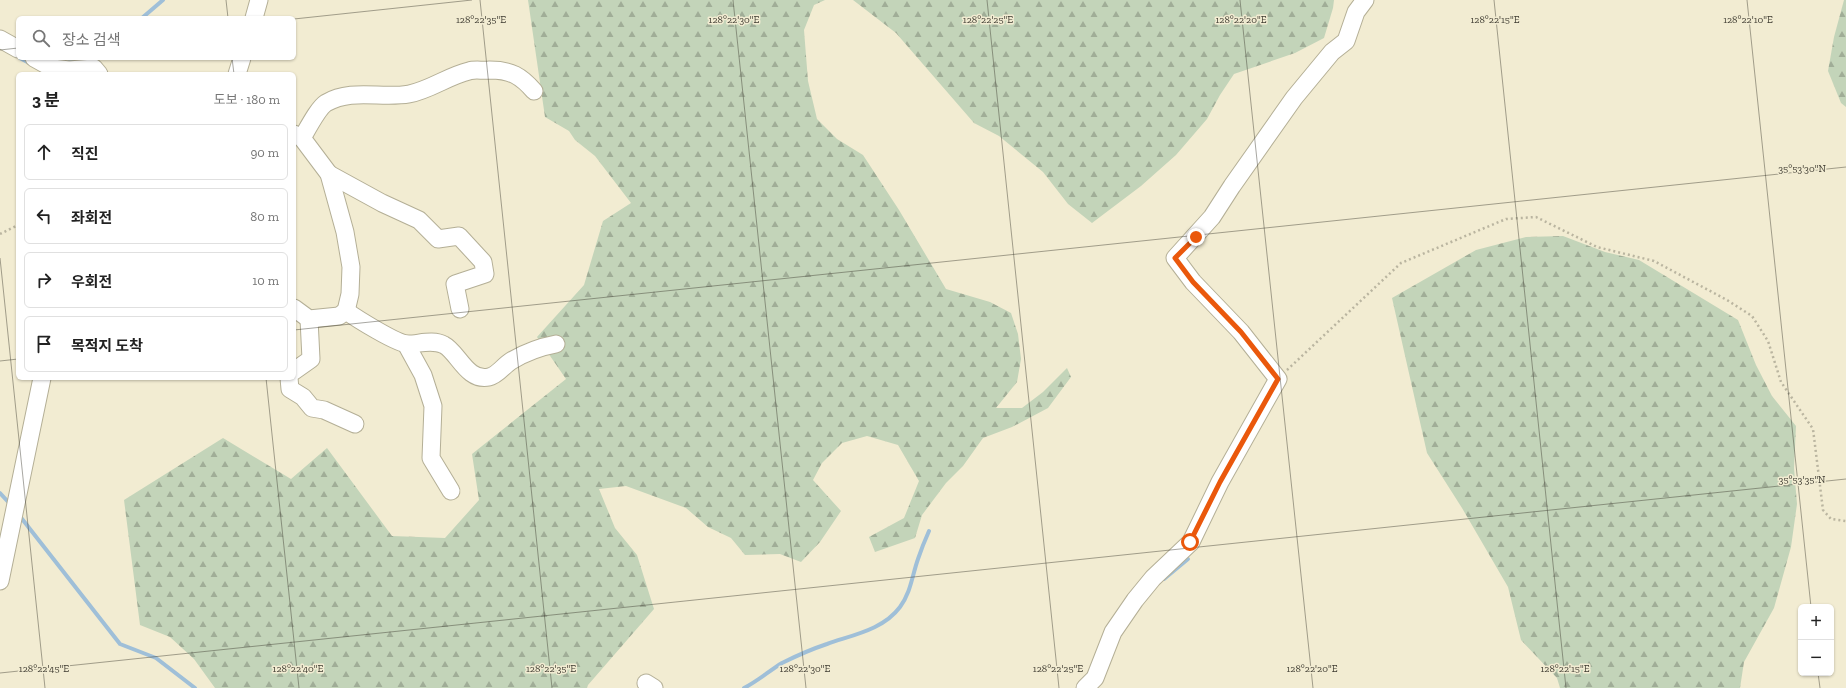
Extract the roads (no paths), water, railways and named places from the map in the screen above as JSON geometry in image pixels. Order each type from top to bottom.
[{"type":"street","points":[[255,16],[259,0]]},
{"type":"street","points":[[1085,688],[1095,678],[1113,632],[1135,600],[1153,578],[1190,542],[1220,482],[1278,379],[1241,332],[1193,282],[1175,258],[1212,217],[1294,98],[1332,52],[1346,41],[1356,12],[1365,0]]},
{"type":"street","points":[[0,40],[16,48]]},
{"type":"street","points":[[38,60],[52,68],[69,70],[94,68],[97,72]]},
{"type":"street","points":[[238,72],[241,60]]},
{"type":"street","points":[[460,309],[455,284],[485,274],[483,262],[458,236],[438,239],[419,220],[382,203],[329,174],[298,136],[324,104],[340,96],[359,94],[409,94],[424,90],[470,71],[499,70],[512,73],[523,78],[534,91]]},
{"type":"street","points":[[296,309],[309,319],[339,316],[346,311],[350,294],[351,267],[345,232],[329,174]]},
{"type":"street","points":[[346,311],[362,322],[406,344],[429,342],[444,345],[465,368],[479,378],[490,377],[499,372],[509,362],[536,348],[556,344]]},
{"type":"street","points":[[296,370],[311,359],[309,319]]},
{"type":"street","points":[[406,344],[423,375],[433,406],[431,458],[451,491]]},
{"type":"street","points":[[0,581],[42,380]]},
{"type":"street","points":[[289,380],[290,389],[303,397],[312,408],[324,410],[355,424]]},
{"type":"waterway","points":[[144,16],[163,0]]},
{"type":"waterway","points":[[24,60],[31,64]]},
{"type":"waterway","points":[[69,62],[76,60]]},
{"type":"waterway","points":[[0,493],[11,505]]},
{"type":"waterway","points":[[19,515],[120,644],[156,658],[195,688]]},
{"type":"waterway","points":[[744,688],[782,663],[798,655],[866,631],[893,615],[907,596],[919,556],[929,531]]},
{"type":"waterway","points":[[1164,579],[1188,559]]}]
